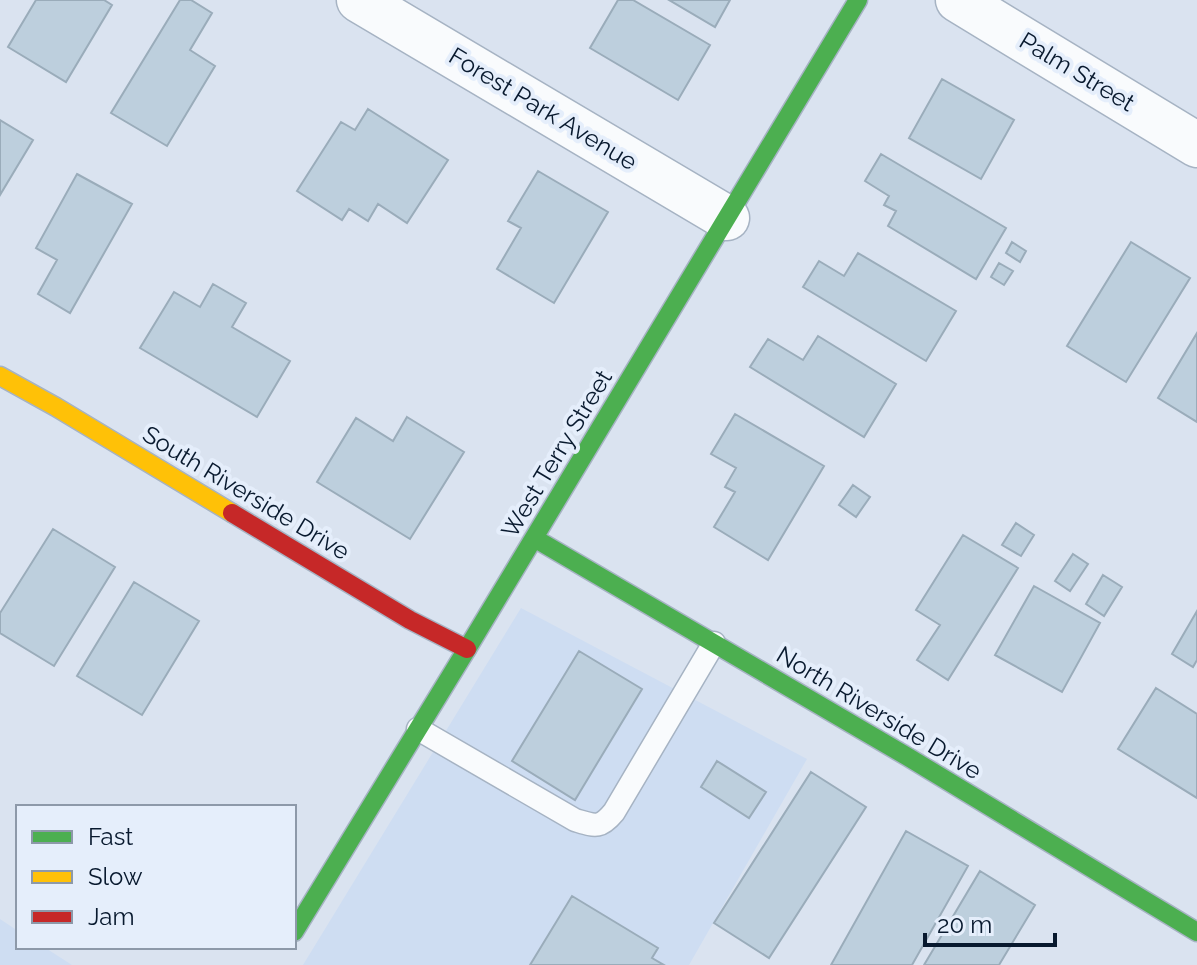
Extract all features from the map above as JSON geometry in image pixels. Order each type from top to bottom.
[{"type":"street","name":"Forest Park Avenue","points":[[359,0],[727,218]]},
{"type":"street","name":"West Terry Street","points":[[296,929],[858,0]]},
{"type":"street","name":"Palm Street","points":[[958,0],[1197,145]]},
{"type":"street","name":"South Riverside Drive","points":[[0,376],[410,620],[467,649]]},
{"type":"street","name":"North Riverside Drive","points":[[534,538],[908,757],[1197,932]]},
{"type":"lane","points":[[418,729],[575,820],[600,825],[614,812],[714,643]]},
{"type":"shaded area","points":[[521,608],[807,759],[689,965],[303,965]]},
{"type":"shaded area","points":[[0,919],[16,930],[16,949],[47,949],[72,965],[0,965]]},
{"type":"building","points":[[36,0],[104,0],[112,5],[66,82],[8,47]]},
{"type":"building","points":[[180,0],[191,0],[212,13],[190,50],[215,66],[167,146],[111,113]]},
{"type":"building","points":[[618,0],[633,0],[710,45],[678,100],[590,48]]},
{"type":"building","points":[[669,0],[730,0],[715,27]]},
{"type":"building","points":[[942,79],[1014,120],[981,179],[909,138]]},
{"type":"building","points":[[368,109],[448,160],[407,223],[378,204],[368,221],[349,209],[342,220],[297,191],[341,122],[355,130]]},
{"type":"building","points":[[0,120],[33,140],[0,195]]},
{"type":"building","points":[[881,154],[1006,228],[976,279],[888,226],[896,211],[884,205],[889,196],[865,181]]},
{"type":"building","points":[[538,171],[608,212],[554,303],[497,269],[521,228],[508,221]]},
{"type":"building","points":[[77,174],[132,204],[70,313],[38,294],[57,260],[36,248]]},
{"type":"building","points":[[1012,242],[1026,251],[1020,262],[1006,253]]},
{"type":"building","points":[[1131,242],[1190,278],[1126,382],[1067,346]]},
{"type":"building","points":[[858,253],[956,311],[926,361],[803,287],[819,261],[844,276]]},
{"type":"building","points":[[999,263],[1013,271],[1004,285],[991,277]]},
{"type":"building","points":[[213,284],[246,303],[232,327],[290,361],[257,417],[140,348],[174,292],[200,307]]},
{"type":"building","points":[[1197,333],[1197,422],[1158,398]]},
{"type":"building","points":[[818,336],[896,384],[864,437],[750,367],[768,339],[803,360]]},
{"type":"building","points":[[735,414],[824,466],[768,560],[714,527],[735,492],[725,487],[736,468],[711,454]]},
{"type":"building","points":[[407,417],[464,452],[410,539],[317,482],[356,418],[393,441]]},
{"type":"building","points":[[853,485],[870,497],[856,517],[839,505]]},
{"type":"building","points":[[1016,523],[1034,535],[1021,556],[1002,545]]},
{"type":"building","points":[[53,529],[115,567],[54,666],[0,633],[0,613]]},
{"type":"building","points":[[963,535],[1018,568],[948,680],[917,660],[940,625],[916,610]]},
{"type":"building","points":[[1073,554],[1088,564],[1070,591],[1055,581]]},
{"type":"building","points":[[1103,575],[1122,587],[1104,616],[1086,604]]},
{"type":"building","points":[[134,582],[199,621],[142,715],[77,676]]},
{"type":"building","points":[[1034,586],[1100,623],[1062,692],[995,655]]},
{"type":"building","points":[[1197,611],[1197,660],[1193,667],[1172,654]]},
{"type":"building","points":[[579,651],[642,689],[575,800],[512,761]]},
{"type":"building","points":[[1156,688],[1197,714],[1197,798],[1118,749]]},
{"type":"building","points":[[717,761],[766,792],[749,818],[701,787]]},
{"type":"building","points":[[811,772],[866,807],[769,958],[714,923]]},
{"type":"building","points":[[906,831],[968,866],[912,965],[831,965]]},
{"type":"building","points":[[980,871],[1035,905],[999,965],[924,965]]},
{"type":"building","points":[[572,896],[658,948],[652,958],[664,965],[530,965]]},
{"type":"traffic: fast","points":[[296,929],[858,0]]},
{"type":"traffic: fast","points":[[534,538],[908,757],[1197,932]]},
{"type":"traffic: slow","points":[[0,376],[232,513]]},
{"type":"traffic: jam","points":[[232,513],[410,620],[467,649]]}]
